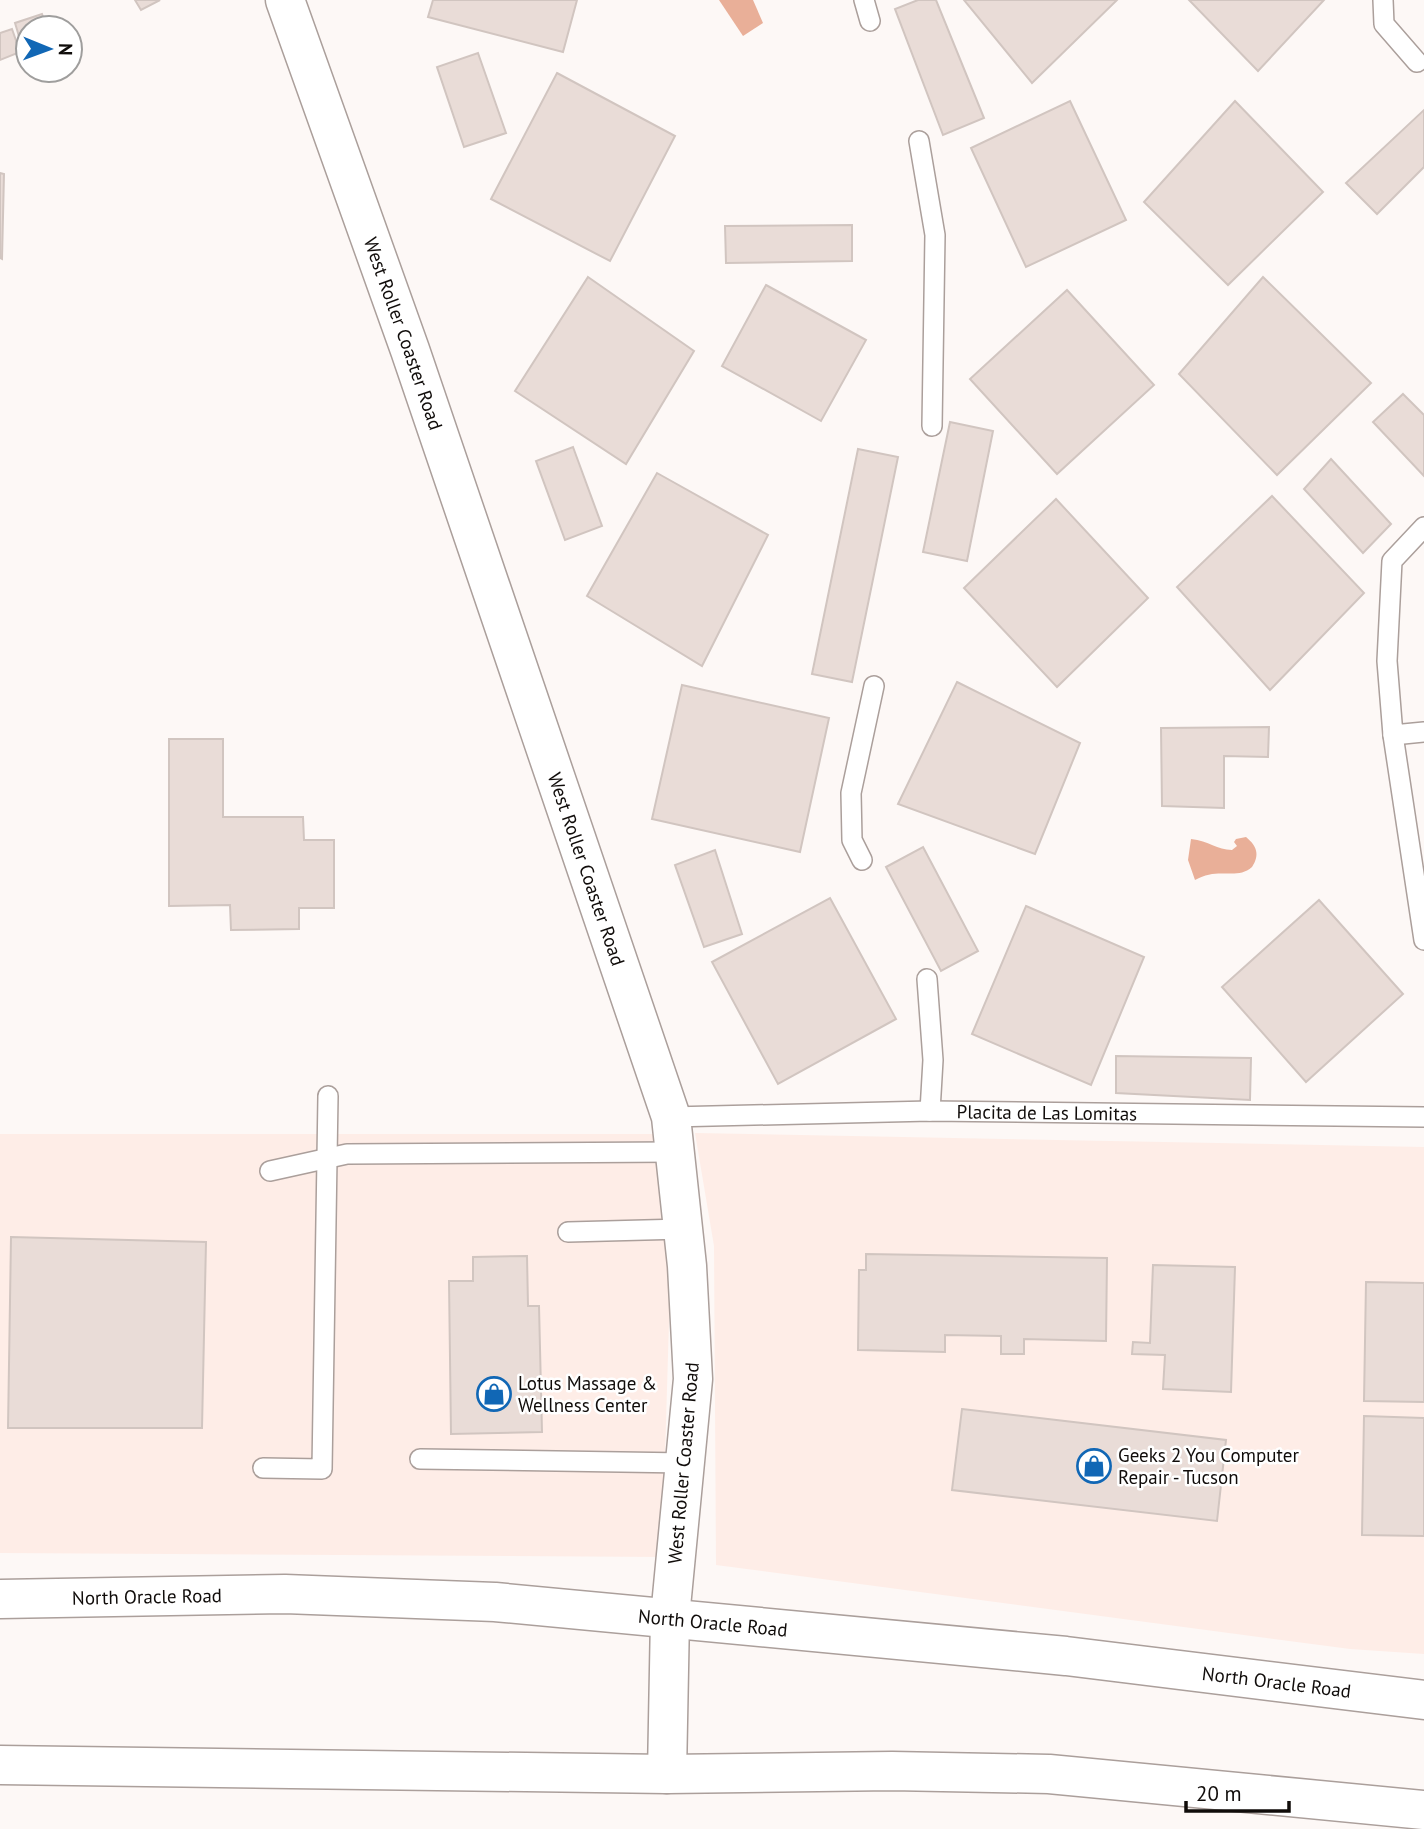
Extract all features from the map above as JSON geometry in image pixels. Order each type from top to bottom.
[{"type":"main road","name":"West Roller Coaster Road","points":[[285,0],[414,363],[673,1134],[683,1228],[693,1379],[670,1617],[667,1774]]},
{"type":"main road","name":"North Oracle Road","points":[[0,1599],[285,1594],[495,1602],[1066,1656],[1424,1700]]},
{"type":"main road","points":[[0,1765],[667,1774],[892,1771],[1049,1774],[1424,1810]]},
{"type":"lane","points":[[864,0],[870,21]]},
{"type":"lane","points":[[1383,0],[1384,24],[1417,62]]},
{"type":"lane","points":[[919,141],[934,235],[932,426]]},
{"type":"lane","points":[[1424,527],[1392,561],[1387,661],[1393,735],[1424,940]]},
{"type":"lane","points":[[862,860],[852,840],[851,793],[874,686]]},
{"type":"lane","points":[[1393,735],[1424,732]]},
{"type":"lane","points":[[927,979],[933,1060],[930,1111]]},
{"type":"lane","points":[[263,1468],[322,1469],[328,1096]]},
{"type":"lane","name":"Placita de Las Lomitas","points":[[270,1171],[347,1154],[673,1134],[930,1111],[1424,1117]]},
{"type":"lane","points":[[568,1232],[683,1228]]},
{"type":"lane","points":[[420,1459],[685,1463]]},
{"type":"shaded area","points":[[719,0],[753,0],[763,23],[743,36]]},
{"type":"shaded area","points":[[1246,837],[1256,851],[1252,867],[1240,873],[1212,874],[1195,880],[1188,860],[1191,839],[1232,850],[1237,846],[1234,842],[1236,839]]},
{"type":"shaded area","points":[[695,1133],[1424,1147],[1424,1654],[1350,1649],[716,1565],[714,1246]]},
{"type":"shaded area","points":[[0,1134],[654,1134],[670,1288],[662,1557],[0,1553]]},
{"type":"building","points":[[135,0],[160,0],[141,10]]},
{"type":"building","points":[[433,0],[577,0],[563,52],[428,17]]},
{"type":"building","points":[[918,0],[936,0],[984,118],[943,135],[895,9]]},
{"type":"building","points":[[964,0],[1117,0],[1032,83]]},
{"type":"building","points":[[1189,0],[1324,0],[1258,71]]},
{"type":"building","points":[[12,29],[14,54],[0,60],[0,33]]},
{"type":"building","points":[[478,53],[506,133],[464,147],[437,67]]},
{"type":"building","points":[[557,73],[675,136],[610,261],[491,199]]},
{"type":"building","points":[[1070,101],[1126,220],[1026,267],[971,148]]},
{"type":"building","points":[[1235,101],[1323,192],[1228,285],[1144,202]]},
{"type":"building","points":[[1424,110],[1424,167],[1377,214],[1346,183]]},
{"type":"building","points":[[0,173],[4,174],[2,259],[0,258]]},
{"type":"building","points":[[852,225],[852,261],[726,263],[725,226]]},
{"type":"building","points":[[588,277],[694,351],[626,464],[515,391]]},
{"type":"building","points":[[1263,277],[1371,383],[1277,475],[1179,374]]},
{"type":"building","points":[[766,285],[866,340],[821,421],[722,366]]},
{"type":"building","points":[[1067,290],[1154,385],[1057,474],[970,379]]},
{"type":"building","points":[[1403,394],[1424,415],[1424,476],[1373,422]]},
{"type":"building","points":[[950,422],[993,431],[967,561],[923,552]]},
{"type":"building","points":[[573,447],[602,526],[565,540],[536,461]]},
{"type":"building","points":[[858,449],[898,457],[852,682],[812,674]]},
{"type":"building","points":[[1331,459],[1391,524],[1363,553],[1304,489]]},
{"type":"building","points":[[657,473],[768,535],[702,666],[587,596]]},
{"type":"building","points":[[1272,496],[1364,593],[1270,690],[1177,587]]},
{"type":"building","points":[[1056,499],[1148,598],[1057,687],[964,588]]},
{"type":"building","points":[[957,682],[1080,743],[1035,854],[898,804]]},
{"type":"building","points":[[682,685],[829,718],[800,852],[652,819]]},
{"type":"building","points":[[1269,727],[1268,757],[1224,756],[1224,808],[1162,806],[1161,728]]},
{"type":"building","points":[[169,739],[223,739],[223,817],[303,817],[304,840],[334,840],[334,908],[299,908],[299,929],[231,930],[230,905],[169,906]]},
{"type":"building","points":[[923,847],[978,951],[941,971],[886,867]]},
{"type":"building","points":[[715,850],[742,934],[704,947],[675,865]]},
{"type":"building","points":[[830,898],[896,1019],[778,1084],[712,962]]},
{"type":"building","points":[[1319,900],[1403,994],[1306,1082],[1222,987]]},
{"type":"building","points":[[1026,906],[1144,957],[1091,1085],[972,1034]]},
{"type":"building","points":[[1116,1056],[1251,1058],[1250,1100],[1116,1093]]},
{"type":"building","points":[[11,1237],[206,1242],[202,1428],[8,1428]]},
{"type":"building","points":[[866,1254],[1107,1258],[1106,1341],[1024,1339],[1024,1354],[1001,1354],[1001,1336],[945,1335],[945,1352],[858,1350],[859,1270],[866,1270]]},
{"type":"building","points":[[527,1256],[528,1306],[539,1306],[542,1432],[451,1434],[449,1281],[473,1281],[473,1257]]},
{"type":"building","points":[[1153,1265],[1235,1267],[1231,1392],[1163,1389],[1165,1355],[1132,1354],[1133,1342],[1150,1343]]},
{"type":"building","points":[[1366,1282],[1424,1283],[1424,1402],[1364,1401]]},
{"type":"building","points":[[962,1409],[1226,1440],[1217,1521],[952,1490]]},
{"type":"building","points":[[1364,1416],[1424,1418],[1424,1536],[1362,1535]]},
{"type":"place","name":"Lotus Massage & Wellness Center","points":[[494,1394]]},
{"type":"place","name":"Geeks 2 You Computer Repair - Tucson","points":[[1094,1466]]}]
